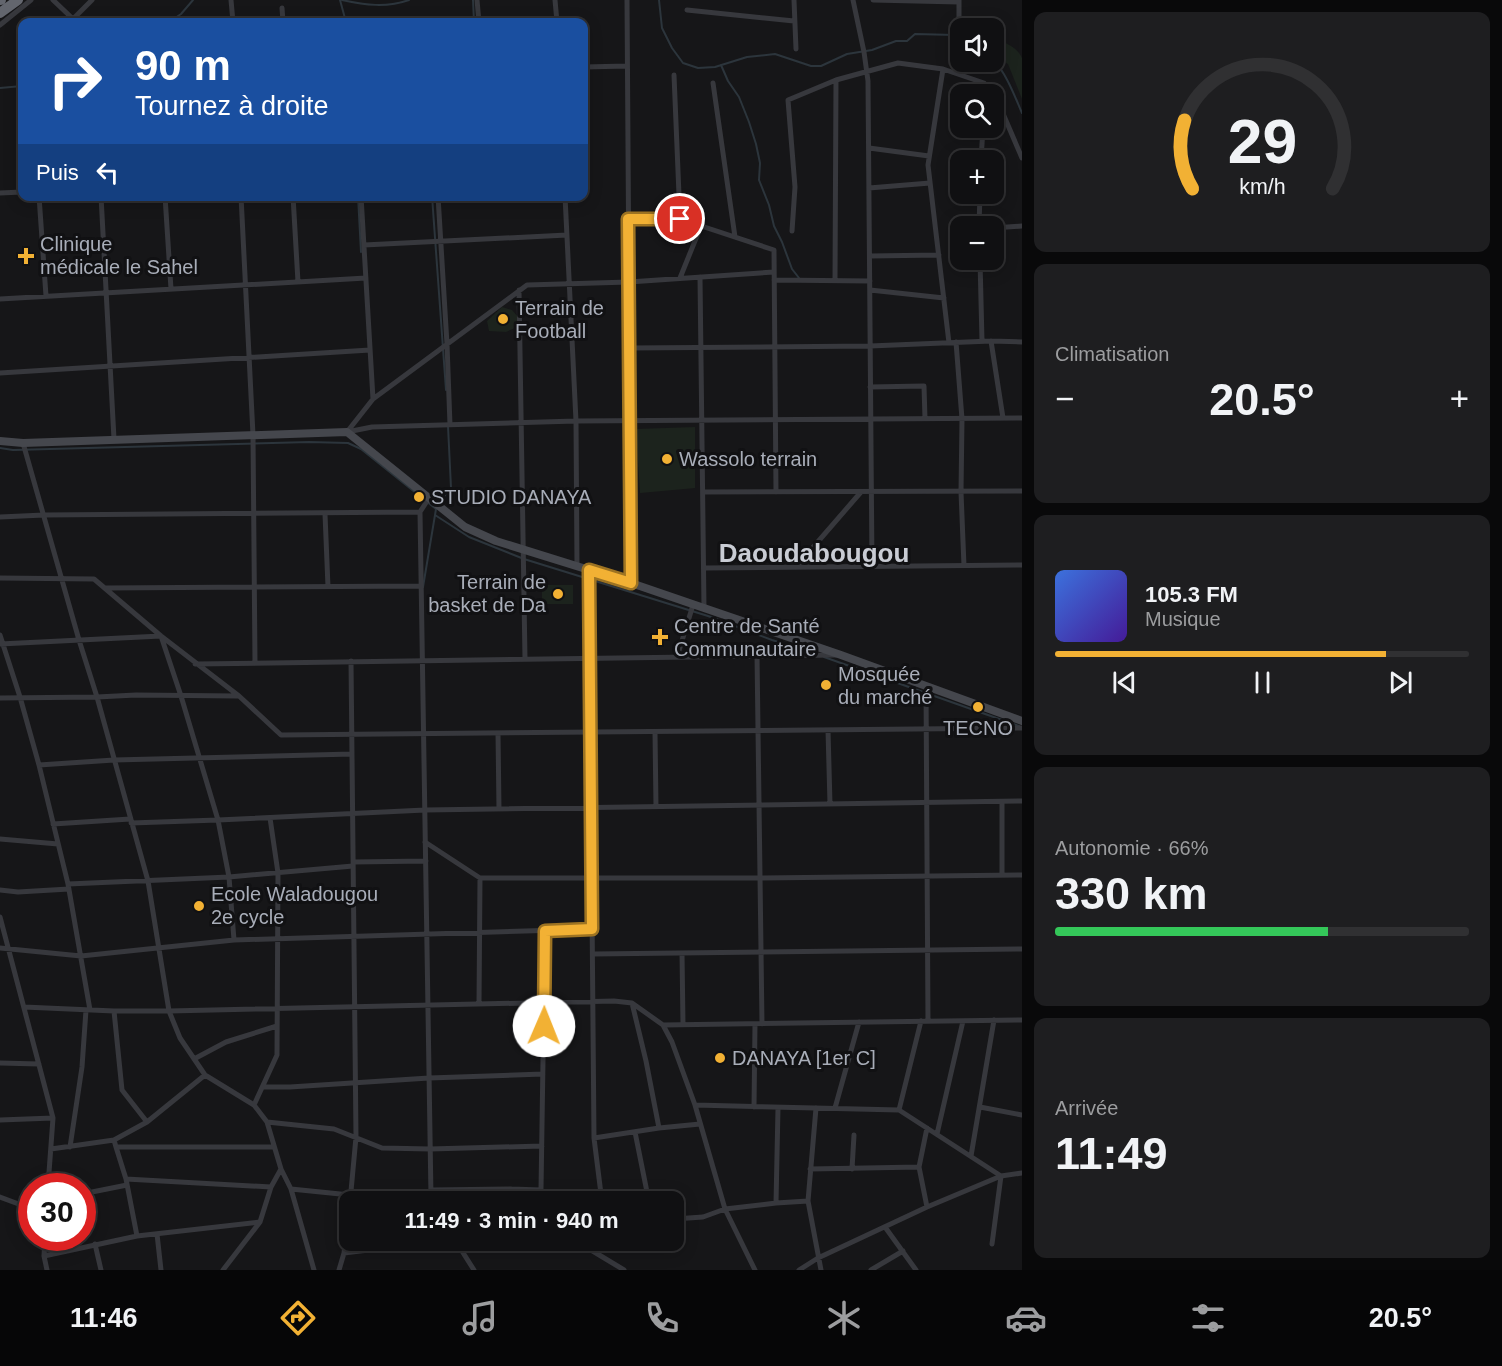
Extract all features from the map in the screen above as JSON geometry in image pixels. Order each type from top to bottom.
[{"type":"highway","points":[[0,13],[18,0]]},
{"type":"street","points":[[0,25],[32,0]]},
{"type":"street","points":[[53,0],[68,18]]},
{"type":"street","points":[[74,18],[92,0]]},
{"type":"street","points":[[231,0],[233,18]]},
{"type":"street","points":[[477,0],[479,18]]},
{"type":"street","points":[[555,0],[557,18]]},
{"type":"street","points":[[627,0],[631,583]]},
{"type":"street","points":[[794,0],[796,49]]},
{"type":"street","points":[[853,0],[867,73],[872,567]]},
{"type":"street","points":[[873,0],[959,1],[959,18]]},
{"type":"street","points":[[282,8],[283,18]]},
{"type":"street","points":[[687,10],[794,21]]},
{"type":"street","points":[[792,231],[795,187],[788,100],[836,80],[898,63],[943,69],[984,83],[998,102],[1022,158]]},
{"type":"street","points":[[588,67],[627,66]]},
{"type":"street","points":[[943,69],[928,165],[944,298],[962,418],[964,566]]},
{"type":"street","points":[[674,75],[680,219]]},
{"type":"street","points":[[834,280],[836,80]]},
{"type":"street","points":[[713,83],[735,237]]},
{"type":"street","points":[[869,148],[929,156]]},
{"type":"street","points":[[869,188],[930,183]]},
{"type":"street","points":[[0,193],[18,192]]},
{"type":"street","points":[[39,201],[46,296]]},
{"type":"street","points":[[101,201],[114,439]]},
{"type":"street","points":[[165,201],[171,289]]},
{"type":"street","points":[[241,201],[253,435],[255,663]]},
{"type":"street","points":[[293,201],[298,282]]},
{"type":"street","points":[[361,201],[373,399]]},
{"type":"street","points":[[438,201],[450,425]]},
{"type":"street","points":[[565,201],[576,422],[577,567]]},
{"type":"street","points":[[628,219],[680,219],[774,250],[776,492]]},
{"type":"street","points":[[680,278],[701,226]]},
{"type":"street","points":[[1004,227],[1022,226]]},
{"type":"street","points":[[364,246],[567,235]]},
{"type":"street","points":[[870,256],[939,255]]},
{"type":"street","points":[[980,270],[982,341]]},
{"type":"street","points":[[347,432],[373,399],[526,285],[629,282],[774,272]]},
{"type":"street","points":[[700,277],[704,608]]},
{"type":"street","points":[[0,299],[366,278]]},
{"type":"street","points":[[774,280],[870,280]]},
{"type":"street","points":[[519,290],[525,659]]},
{"type":"street","points":[[870,290],[944,298]]},
{"type":"street","points":[[991,341],[1004,418]]},
{"type":"street","points":[[629,348],[1022,342]]},
{"type":"street","points":[[0,373],[370,350]]},
{"type":"street","points":[[870,387],[924,386],[925,419]]},
{"type":"street","points":[[0,441],[23,443],[347,432],[372,427],[521,423],[1022,418]]},
{"type":"street","points":[[347,432],[465,527],[496,541],[693,604],[1022,721]]},
{"type":"street","points":[[23,443],[148,881],[169,1011],[180,1038],[205,1075],[254,1104],[267,1122],[281,1169],[291,1189],[314,1270]]},
{"type":"street","points":[[703,492],[1022,492]]},
{"type":"street","points":[[796,567],[861,492]]},
{"type":"street","points":[[429,498],[420,512],[431,1190],[541,1190],[545,931]]},
{"type":"street","points":[[0,517],[420,512]]},
{"type":"street","points":[[325,514],[328,587]]},
{"type":"street","points":[[704,568],[1022,565]]},
{"type":"street","points":[[589,570],[594,1138],[601,1191]]},
{"type":"street","points":[[0,578],[94,579],[195,664],[238,696],[281,735],[1022,728]]},
{"type":"street","points":[[105,588],[421,586]]},
{"type":"street","points":[[677,657],[693,604]]},
{"type":"street","points":[[0,635],[39,765],[68,886],[81,956],[88,1010],[70,1147]]},
{"type":"street","points":[[1,644],[161,636]]},
{"type":"street","points":[[161,636],[218,820],[229,877],[234,940]]},
{"type":"street","points":[[195,664],[841,655]]},
{"type":"street","points":[[757,656],[762,1024]]},
{"type":"street","points":[[351,661],[356,1084],[356,1137],[351,1191]]},
{"type":"street","points":[[926,686],[928,1022]]},
{"type":"street","points":[[0,698],[136,695],[238,696]]},
{"type":"street","points":[[828,730],[830,804]]},
{"type":"street","points":[[655,732],[656,807]]},
{"type":"street","points":[[498,733],[499,809]]},
{"type":"street","points":[[39,765],[114,760],[352,754]]},
{"type":"street","points":[[53,824],[218,820],[425,810],[1022,801]]},
{"type":"street","points":[[1002,802],[1002,875]]},
{"type":"street","points":[[254,1104],[277,1055],[278,873],[270,818]]},
{"type":"street","points":[[0,839],[58,844]]},
{"type":"street","points":[[425,842],[480,878],[1022,875]]},
{"type":"street","points":[[0,890],[18,892],[68,886],[278,873],[353,864],[426,861]]},
{"type":"street","points":[[479,1004],[480,878]]},
{"type":"street","points":[[0,917],[53,1118],[49,1173]]},
{"type":"street","points":[[0,948],[81,956],[234,940],[592,929]]},
{"type":"street","points":[[593,954],[1022,949]]},
{"type":"street","points":[[682,953],[683,1025]]},
{"type":"street","points":[[24,1008],[169,1011],[593,1001],[632,1003],[663,1025],[672,1042],[695,1105],[725,1209],[754,1270]]},
{"type":"street","points":[[632,1003],[659,1128]]},
{"type":"street","points":[[114,1011],[122,1090],[147,1122]]},
{"type":"street","points":[[971,1156],[994,1020]]},
{"type":"street","points":[[663,1025],[1022,1020]]},
{"type":"street","points":[[937,1134],[963,1021]]},
{"type":"street","points":[[835,1108],[859,1022]]},
{"type":"street","points":[[899,1110],[921,1022]]},
{"type":"street","points":[[754,1107],[755,1024]]},
{"type":"street","points":[[194,1059],[226,1042],[277,1026]]},
{"type":"street","points":[[0,1063],[39,1064]]},
{"type":"street","points":[[263,1087],[543,1074]]},
{"type":"street","points":[[51,1149],[114,1140],[147,1122],[205,1075]]},
{"type":"street","points":[[695,1105],[899,1110],[1001,1176]]},
{"type":"street","points":[[816,1107],[808,1201],[820,1270]]},
{"type":"street","points":[[980,1107],[1022,1115]]},
{"type":"street","points":[[776,1203],[778,1108]]},
{"type":"street","points":[[0,1120],[53,1118]]},
{"type":"street","points":[[267,1122],[334,1129],[382,1148],[542,1146]]},
{"type":"street","points":[[594,1138],[700,1124]]},
{"type":"street","points":[[927,1128],[919,1167],[927,1207]]},
{"type":"street","points":[[635,1132],[647,1191]]},
{"type":"street","points":[[852,1169],[854,1135]]},
{"type":"street","points":[[114,1140],[127,1182],[137,1236]]},
{"type":"street","points":[[116,1147],[274,1147]]},
{"type":"street","points":[[810,1169],[919,1167]]},
{"type":"street","points":[[223,1270],[260,1221],[270,1187],[281,1169]]},
{"type":"street","points":[[799,1270],[818,1258],[927,1207],[1001,1176],[1022,1173]]},
{"type":"street","points":[[992,1244],[1001,1176]]},
{"type":"street","points":[[96,1190],[127,1182],[270,1187]]},
{"type":"street","points":[[291,1189],[339,1201]]},
{"type":"street","points":[[0,1197],[18,1204]]},
{"type":"street","points":[[684,1218],[703,1217],[725,1209],[808,1201]]},
{"type":"street","points":[[96,1244],[137,1236],[260,1221]]},
{"type":"street","points":[[885,1227],[916,1270]]},
{"type":"street","points":[[157,1234],[161,1270]]},
{"type":"street","points":[[96,1248],[101,1270]]},
{"type":"street","points":[[44,1251],[47,1270]]},
{"type":"street","points":[[44,1257],[68,1251]]},
{"type":"street","points":[[339,1270],[344,1253],[361,1251]]},
{"type":"street","points":[[461,1251],[474,1270]]},
{"type":"street","points":[[592,1251],[624,1270]]},
{"type":"street","points":[[871,1270],[903,1251]]},
{"type":"shaded area","points":[[1004,43],[1010,45],[1022,58],[1022,99],[1008,64],[1004,62]]},
{"type":"shaded area","name":"Terrain de Football","points":[[502,307],[512,310],[518,317],[517,327],[506,332],[489,331],[487,321]]},
{"type":"shaded area","name":"Wassolo terrain","points":[[695,427],[695,488],[640,493],[636,429]]},
{"type":"shaded area","name":"Terrain de basket de Da","points":[[542,585],[573,585],[573,604],[542,604]]},
{"type":"waterway","points":[[175,18],[193,0]]},
{"type":"waterway","points":[[340,0],[345,18]]},
{"type":"waterway","points":[[342,0],[376,5],[409,0]]},
{"type":"waterway","points":[[473,0],[474,18]]},
{"type":"waterway","points":[[659,0],[662,28],[672,48],[683,63],[698,68],[715,67],[747,57],[775,54],[811,66],[821,66],[847,54],[872,50],[896,41],[907,41],[915,34],[950,35]]},
{"type":"waterway","points":[[721,65],[739,97],[749,122],[760,163],[759,180],[774,226],[792,269],[799,278]]},
{"type":"waterway","points":[[1002,72],[1022,113]]},
{"type":"waterway","points":[[0,88],[18,86]]},
{"type":"waterway","points":[[358,201],[361,252]]},
{"type":"waterway","points":[[432,201],[446,390]]},
{"type":"waterway","points":[[443,498],[451,488],[448,426]]},
{"type":"waterway","points":[[0,448],[13,450],[309,442],[348,443],[361,449],[436,509],[423,587]]},
{"type":"waterway","points":[[435,515],[469,537],[524,559],[708,616],[813,653]]},
{"type":"waterway","points":[[824,657],[1019,726]]},
{"type":"place","name":"Clinique médicale le Sahel","points":[[26,256]]},
{"type":"place","name":"Terrain de Football","points":[[503,319]]},
{"type":"place","name":"Wassolo terrain","points":[[667,459]]},
{"type":"place","name":"STUDIO DANAYA","points":[[419,497]]},
{"type":"place","name":"Terrain de basket de Da","points":[[558,594]]},
{"type":"place","name":"Centre de Santé Communautaire","points":[[660,637]]},
{"type":"place","name":"Mosquée du marché","points":[[826,685]]},
{"type":"place","name":"TECNO","points":[[978,707]]},
{"type":"place","name":"Ecole Waladougou 2e cycle","points":[[199,906]]},
{"type":"place","name":"DANAYA [1er C]","points":[[720,1058]]},
{"type":"district","name":"Daoudabougou","points":[[814,553]]},
{"type":"route","points":[[544,1026],[545,931],[592,929],[589,570],[631,583],[628,219],[680,219]]}]
